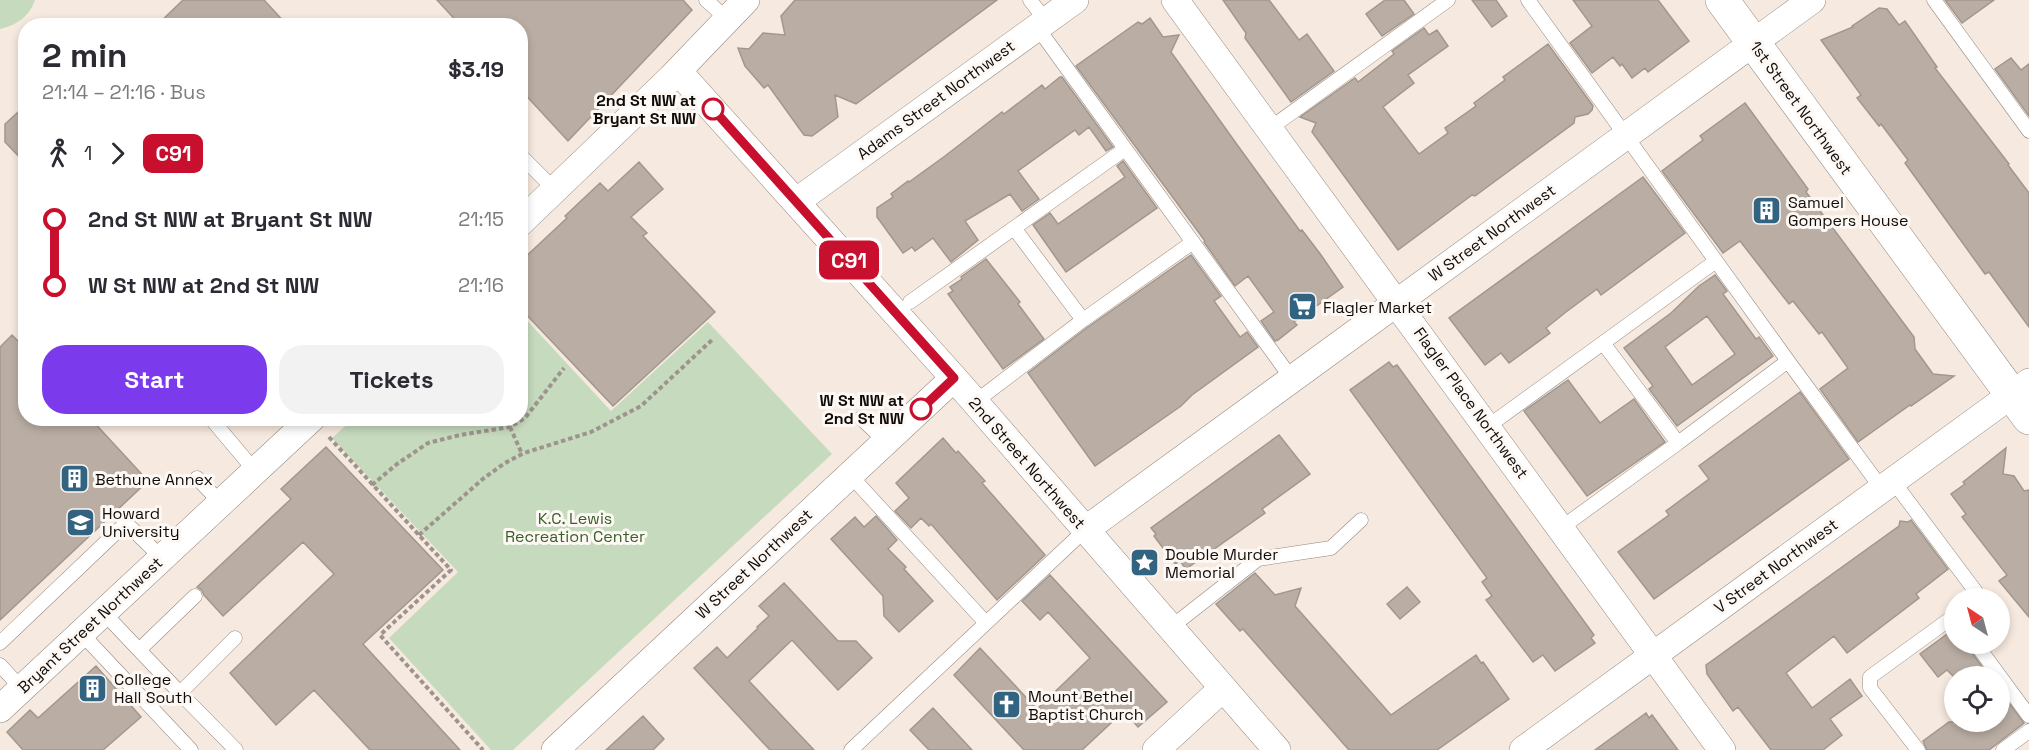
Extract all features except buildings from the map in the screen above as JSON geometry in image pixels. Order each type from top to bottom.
[{"type":"street","name":"Adams Street Northwest","points":[[797,201],[1038,16],[1075,0]]},
{"type":"street","name":"Flagler Place Northwest","points":[[1175,0],[1722,750]]},
{"type":"street","name":"1st Street Northwest","points":[[1722,0],[2023,398]]},
{"type":"street","name":"W Street Northwest","points":[[1085,530],[1812,0]]},
{"type":"street","points":[[528,213],[555,190],[678,71],[737,10]]},
{"type":"street","name":"2nd Street Northwest","points":[[678,71],[954,378],[1277,750]]},
{"type":"street","name":"W Street Northwest","points":[[555,750],[954,378]]},
{"type":"street","name":"V Street Northwest","points":[[1522,750],[1888,485],[2023,398]]},
{"type":"street","name":"Bryant Street Northwest","points":[[0,709],[255,471],[319,426]]},
{"type":"street","points":[[1156,750],[1223,687]]},
{"type":"lane","points":[[706,0],[737,10]]},
{"type":"lane","points":[[1269,129],[1448,0]]},
{"type":"lane","points":[[1528,0],[1788,361],[1972,588]]},
{"type":"lane","points":[[1934,0],[2024,113],[2029,131]]},
{"type":"lane","points":[[1038,16],[1125,149],[1292,379]]},
{"type":"lane","points":[[910,302],[1125,149]]},
{"type":"lane","points":[[528,163],[555,190]]},
{"type":"lane","points":[[1014,228],[1083,320]]},
{"type":"lane","points":[[975,402],[1083,320],[1193,242]]},
{"type":"lane","points":[[1487,427],[1716,261]]},
{"type":"lane","points":[[1603,342],[1678,443]]},
{"type":"lane","points":[[1561,528],[1788,361]]},
{"type":"lane","points":[[861,418],[886,442]]},
{"type":"lane","points":[[217,426],[255,471]]},
{"type":"lane","points":[[850,475],[986,622]]},
{"type":"lane","points":[[197,478],[221,503]]},
{"type":"lane","points":[[1170,628],[1258,559],[1331,548],[1361,520]]},
{"type":"lane","points":[[0,643],[126,523],[162,558]]},
{"type":"lane","points":[[851,750],[1085,530]]},
{"type":"lane","points":[[139,650],[195,596]]},
{"type":"lane","points":[[104,613],[236,750]]},
{"type":"lane","points":[[1918,750],[1870,688],[1870,677],[1944,623]]},
{"type":"lane","points":[[81,633],[191,750]]},
{"type":"lane","points":[[180,693],[235,638]]},
{"type":"lane","points":[[1984,654],[2029,716]]},
{"type":"lane","points":[[0,665],[22,689]]},
{"type":"lane","points":[[2003,750],[2029,731]]},
{"type":"path","points":[[419,536],[484,478],[506,463],[522,454],[591,432],[641,406],[713,339]]},
{"type":"path","points":[[528,414],[564,368]]},
{"type":"path","points":[[319,426],[451,570],[380,635],[483,750]]},
{"type":"path","points":[[372,485],[428,442],[460,435],[510,427],[522,454]]},
{"type":"green space","points":[[0,0],[35,0],[23,18],[18,18],[18,21],[0,29]]},
{"type":"green space","name":"K.C. Lewis Recreation Center","points":[[528,322],[611,411],[708,322],[832,454],[513,750],[491,750],[389,638],[458,572],[332,438],[345,426],[528,426]]},
{"type":"bus line","name":"C91","points":[[713,109],[954,378],[921,409]]},
{"type":"place","name":"2nd St NW at Bryant St NW","points":[[713,109]]},
{"type":"place","name":"Samuel Gompers House","points":[[1767,211]]},
{"type":"place","name":"Flagler Market","points":[[1302,307]]},
{"type":"place","name":"W St NW at 2nd St NW","points":[[921,409]]},
{"type":"place","name":"Bethune Annex","points":[[74,479]]},
{"type":"place","name":"Howard University","points":[[81,522]]},
{"type":"place","name":"Double Murder Memorial","points":[[1144,563]]},
{"type":"place","name":"College Hall South","points":[[93,688]]},
{"type":"place","name":"Mount Bethel Baptist Church","points":[[1007,705]]}]
